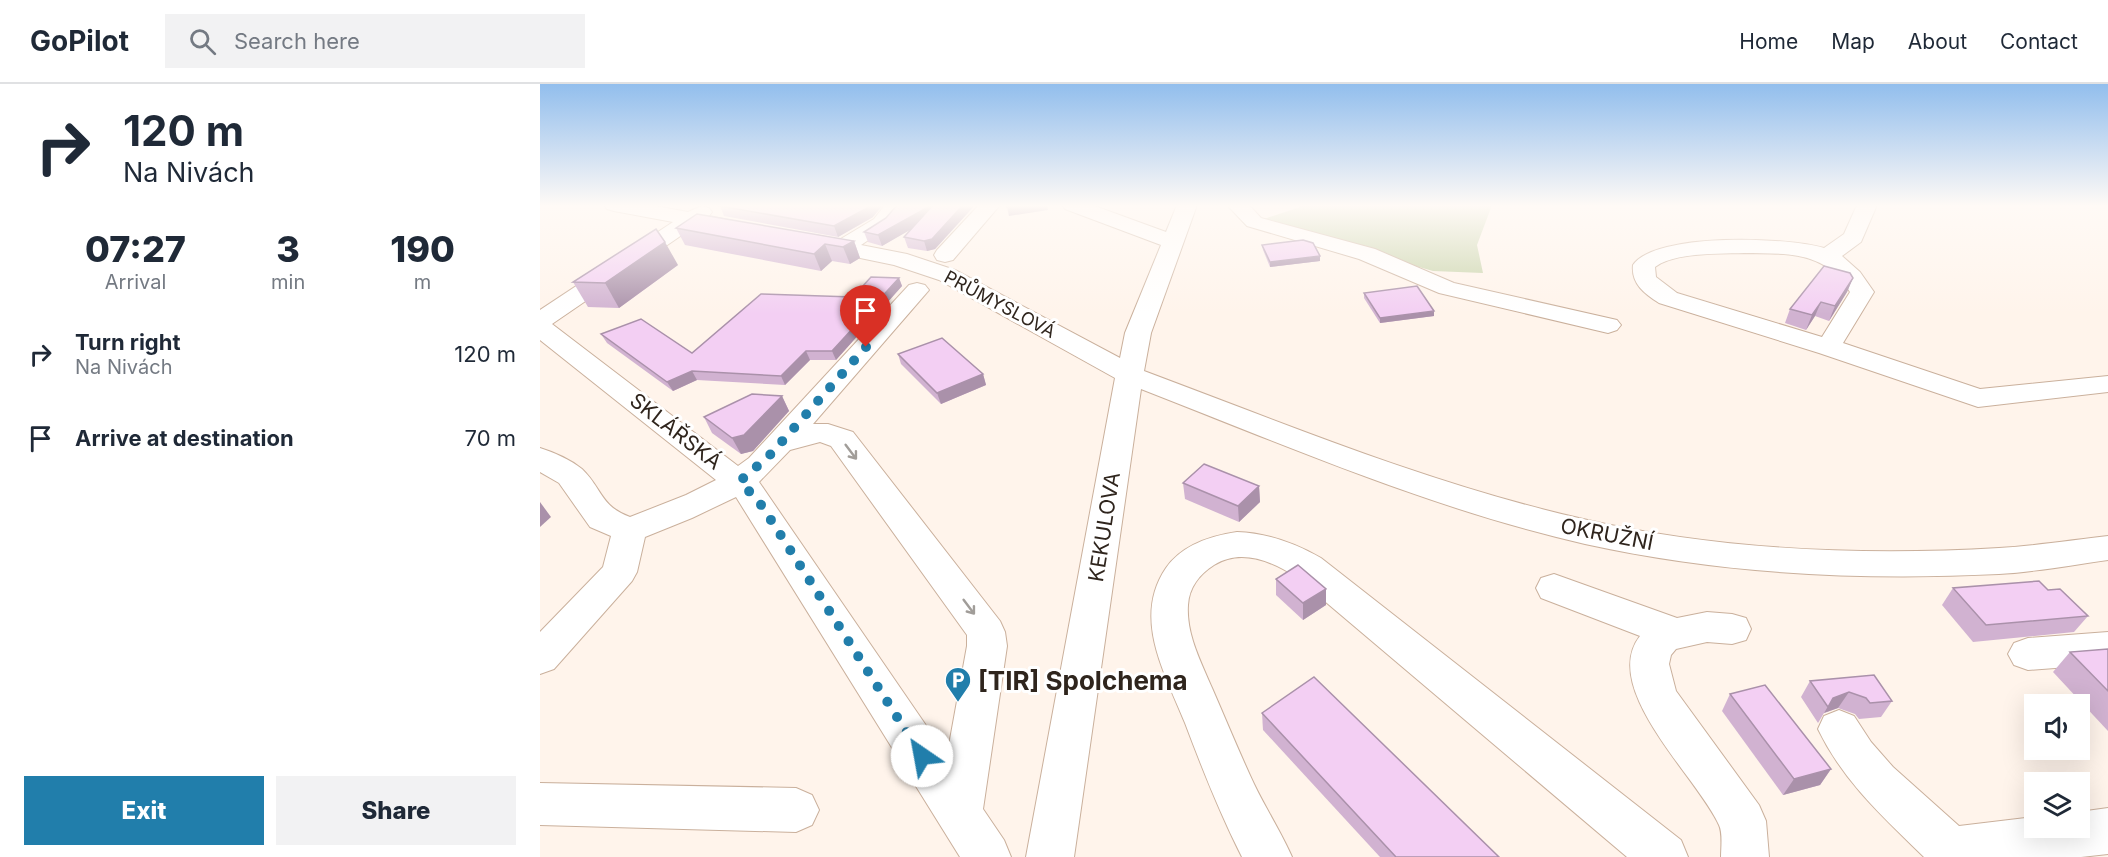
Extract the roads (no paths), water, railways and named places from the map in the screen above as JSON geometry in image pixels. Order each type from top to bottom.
[{"type":"street","points":[[540,321],[658,241]]},
{"type":"street","name":"PRŮMYSLOVÁ","points":[[813,241],[899,259],[947,275],[1131,375]]},
{"type":"street","points":[[842,246],[850,241]]},
{"type":"street","points":[[945,255],[958,241]]},
{"type":"street","points":[[1321,241],[1367,254],[1447,288],[1608,325]]},
{"type":"street","points":[[1827,256],[1847,241]]},
{"type":"street","name":"KEKULOVA","points":[[1050,857],[1122,414],[1138,333],[1174,242]]},
{"type":"street","points":[[1828,347],[1862,292],[1854,278],[1827,256],[1772,245],[1674,252],[1656,256],[1644,265],[1642,275],[1649,286],[1668,298],[1828,347],[1978,398],[2108,384]]},
{"type":"street","points":[[540,458],[570,476],[602,519],[630,530],[740,481],[760,465],[781,443],[917,290]]},
{"type":"street","name":"SKLÁŘSKÁ","points":[[540,327],[740,481],[762,506],[987,857]]},
{"type":"street","name":"OKRUŽNÍ","points":[[1131,375],[1390,475],[1475,503],[1586,532],[1764,559],[1856,565],[2001,561],[2108,548]]},
{"type":"street","points":[[781,443],[798,437],[818,434],[833,434],[842,440],[986,632],[987,646],[959,814]]},
{"type":"street","points":[[540,658],[619,572],[630,530]]},
{"type":"street","points":[[1268,857],[1229,781],[1182,662],[1169,612],[1172,591],[1178,577],[1190,564],[1203,554],[1236,544],[1276,550],[1308,567],[1664,857]]},
{"type":"street","points":[[1554,588],[1675,633]]},
{"type":"street","points":[[1732,629],[1707,627],[1664,636],[1652,649],[1649,664],[1657,697],[1743,821],[1745,857]]},
{"type":"street","points":[[2028,654],[2108,648]]},
{"type":"street","points":[[1839,729],[1856,756],[1877,782],[1955,854],[2108,831]]},
{"type":"street","points":[[540,804],[796,810]]},
{"type":"place","name":"[TIR] Spolchema","points":[[958,703]]}]
